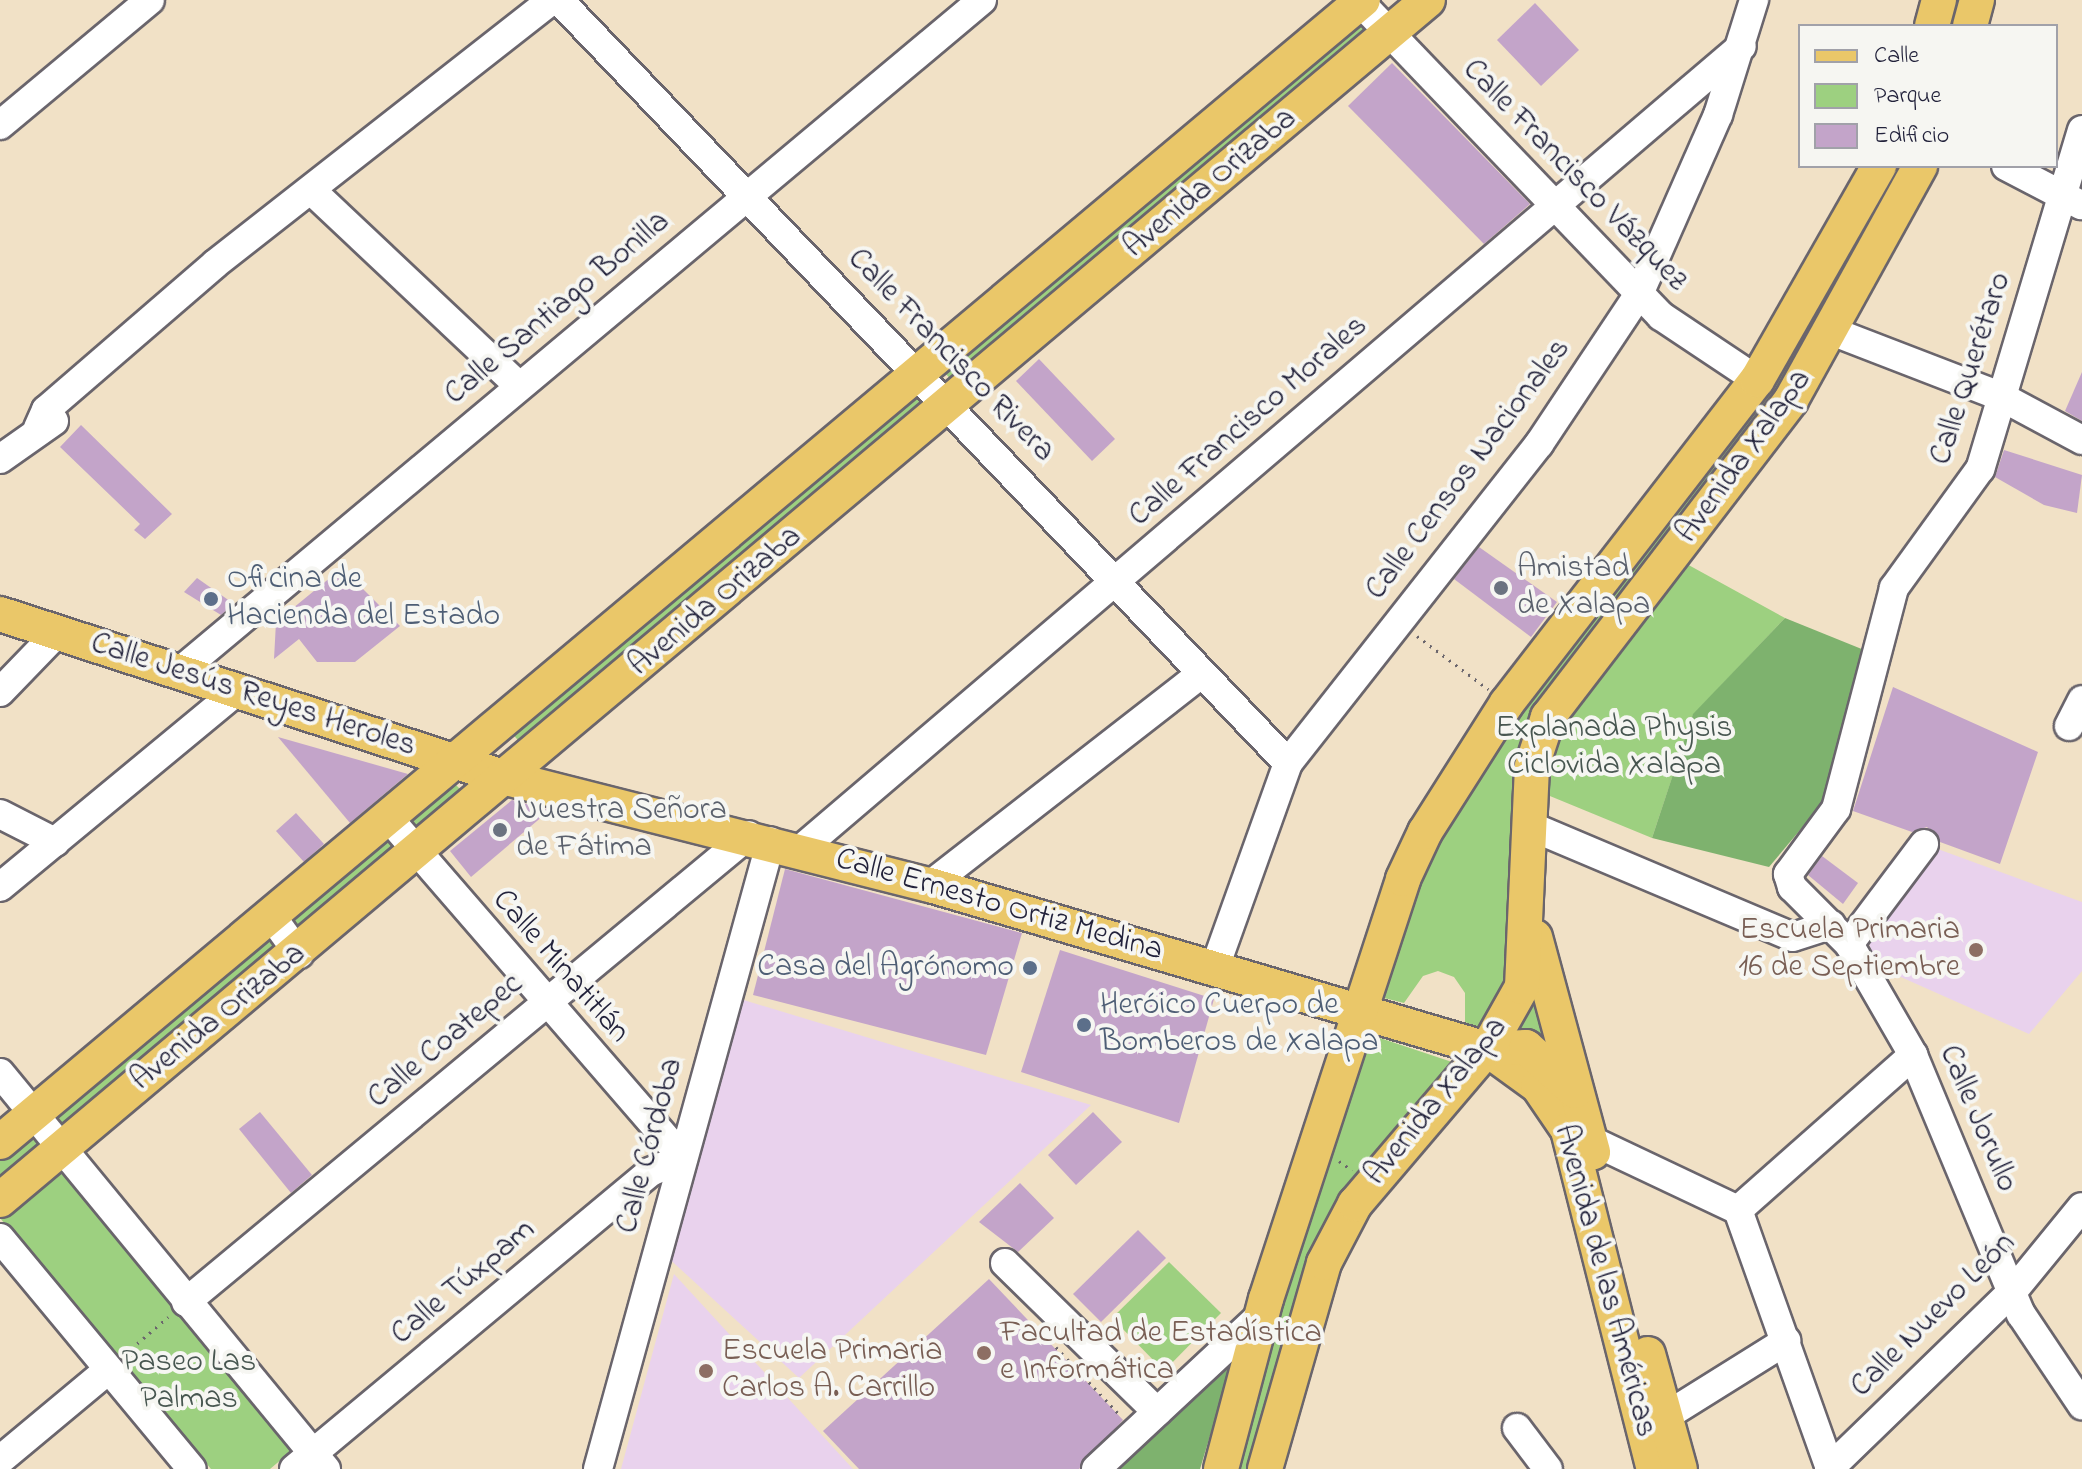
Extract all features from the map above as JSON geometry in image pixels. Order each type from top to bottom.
[{"type":"main road","name":"Avenida Orizaba","points":[[0,1200],[299,954],[1428,0]]},
{"type":"main road","points":[[1933,24],[1939,0]]},
{"type":"main road","points":[[1971,24],[1977,0]]},
{"type":"main road","name":"Avenida Orizaba","points":[[0,1142],[923,375],[1361,1]]},
{"type":"main road","name":"Avenida Xalapa","points":[[1221,1469],[1262,1314],[1315,1145],[1359,1008],[1425,832],[1507,703],[1757,380],[1878,168]]},
{"type":"main road","name":"Avenida Xalapa","points":[[1265,1469],[1324,1263],[1371,1182],[1487,1049],[1522,987],[1528,914],[1532,766],[1548,717],[1791,400],[1834,332],[1919,168]]},
{"type":"main road","name":"Calle Jesús Reyes Heroles","points":[[0,614],[506,778]]},
{"type":"main road","name":"Calle Ernesto Ortiz Medina","points":[[506,778],[773,842],[930,885],[1359,1008],[1487,1049]]},
{"type":"main road","name":"Avenida de las Américas","points":[[1528,914],[1666,1416],[1657,1468]]},
{"type":"main road","name":"Avenida de las Américas","points":[[1487,1049],[1526,1047],[1580,1098]]},
{"type":"main road","name":"Avenida de las Américas","points":[[1487,1049],[1538,1086],[1568,1130],[1657,1468]]},
{"type":"street","points":[[0,125],[150,0]]},
{"type":"street","points":[[0,459],[38,428],[46,410],[215,264],[234,257],[311,190],[552,0]]},
{"type":"street","name":"Calle Francisco Rivera","points":[[559,0],[923,375],[1288,763]]},
{"type":"street","name":"Calle Santiago Bonilla","points":[[179,672],[518,385],[982,0]]},
{"type":"street","name":"Calle Censos Nacionales","points":[[1215,967],[1288,763],[1539,444],[1639,294],[1742,46],[1754,0]]},
{"type":"street","name":"Calle Francisco Vázquez","points":[[1361,1],[1388,33],[1556,203],[1639,294],[1689,339],[1757,380]]},
{"type":"street","name":"Calle Francisco Morales","points":[[773,842],[1116,581],[1742,46]]},
{"type":"street","name":"Calle Querétaro","points":[[1788,874],[1836,809],[1894,588],[1980,469],[2000,396],[2074,201],[2082,130]]},
{"type":"street","points":[[2010,168],[2074,201]]},
{"type":"street","points":[[311,190],[518,385]]},
{"type":"street","points":[[1834,332],[2000,396],[2082,440]]},
{"type":"street","points":[[0,692],[57,633]]},
{"type":"street","points":[[930,885],[1201,674]]},
{"type":"street","points":[[0,887],[237,691]]},
{"type":"street","points":[[2069,726],[2082,700]]},
{"type":"street","points":[[0,814],[55,842]]},
{"type":"street","name":"Calle Minatitlán","points":[[389,819],[546,1004],[683,1158]]},
{"type":"street","points":[[1530,826],[1793,937],[1840,934],[1924,844]]},
{"type":"street","name":"Calle Coatepec","points":[[186,1302],[546,1004],[773,842]]},
{"type":"street","name":"Calle Córdoba","points":[[598,1469],[773,842]]},
{"type":"street","name":"Calle Jorullo","points":[[1788,874],[1792,887],[1840,934],[1913,1055],[2014,1290],[2021,1314],[2082,1405]]},
{"type":"street","points":[[272,917],[299,954]]},
{"type":"street","points":[[1738,1210],[1913,1055]]},
{"type":"street","points":[[0,1073],[186,1302],[311,1464]]},
{"type":"street","points":[[1590,1140],[1738,1210],[1830,1469]]},
{"type":"street","name":"Calle Túxpam","points":[[311,1464],[650,1172],[683,1158]]},
{"type":"street","name":"Calle Nuevo León","points":[[1830,1469],[2014,1290],[2082,1207]]},
{"type":"street","points":[[0,1238],[192,1469]]},
{"type":"street","points":[[1005,1263],[1157,1412]]},
{"type":"street","points":[[1096,1469],[1262,1314]]},
{"type":"street","points":[[1666,1416],[1786,1341]]},
{"type":"street","points":[[0,1460],[108,1370]]},
{"type":"street","points":[[1517,1428],[1548,1469]]},
{"type":"path","points":[[1397,622],[1507,703]]},
{"type":"path","points":[[1315,1145],[1371,1182]]},
{"type":"path","points":[[108,1370],[186,1302]]},
{"type":"shaded area","name":"Escuela Primaria 16 de Septiembre","points":[[1935,848],[2082,902],[2082,971],[2029,1034],[1876,966],[1866,934]]},
{"type":"shaded area","points":[[737,998],[1091,1105],[799,1378],[664,1254]]},
{"type":"shaded area","name":"Escuela Primaria Carlos A. Carrillo","points":[[674,1274],[853,1469],[621,1469]]},
{"type":"green space","points":[[1358,19],[1376,38],[959,388],[942,370]]},
{"type":"green space","points":[[1888,168],[1922,168],[1835,320],[1537,722],[1517,965],[1484,1031],[1465,1022],[1465,993],[1454,977],[1438,971],[1423,976],[1404,1003],[1376,996],[1420,866],[1644,534],[1765,401]]},
{"type":"green space","points":[[917,389],[932,405],[527,751],[511,732]]},
{"type":"green space","name":"Explanada Physis Ciclovida Xalapa","points":[[1674,557],[1785,618],[1693,715],[1652,838],[1528,787],[1535,748]]},
{"type":"green space","points":[[1785,618],[1874,654],[1852,737],[1821,805],[1769,867],[1652,838],[1693,714]]},
{"type":"green space","points":[[445,774],[462,791],[414,833],[398,814]]},
{"type":"green space","points":[[390,830],[404,848],[293,937],[281,920]]},
{"type":"green space","points":[[271,931],[287,952],[69,1133],[56,1117]]},
{"type":"green space","points":[[1534,995],[1565,1056],[1517,1036]]},
{"type":"green space","points":[[1368,1034],[1458,1064],[1367,1160],[1324,1231],[1256,1469],[1232,1469]]},
{"type":"green space","points":[[28,1127],[45,1148],[0,1185],[0,1149]]},
{"type":"green space","name":"Paseo Las Palmas","points":[[56,1165],[295,1448],[270,1469],[211,1469],[0,1218]]},
{"type":"green space","points":[[1169,1262],[1221,1313],[1164,1371],[1112,1318]]},
{"type":"green space","points":[[1235,1353],[1200,1469],[1110,1469]]},
{"type":"building","points":[[1535,3],[1579,50],[1541,86],[1497,40]]},
{"type":"building","points":[[1392,63],[1530,204],[1484,244],[1348,106]]},
{"type":"building","points":[[1039,359],[1115,439],[1092,461],[1016,381]]},
{"type":"building","points":[[2082,372],[2082,421],[2065,411]]},
{"type":"building","points":[[81,425],[172,514],[145,539],[134,530],[140,524],[60,447]]},
{"type":"building","points":[[2004,450],[2082,475],[2077,513],[2044,505],[1995,477]]},
{"type":"building","name":"Amistad de Xalapa","points":[[1479,547],[1557,602],[1531,637],[1454,579]]},
{"type":"building","points":[[342,568],[400,626],[355,662],[317,662],[299,639],[274,659],[276,622]]},
{"type":"building","name":"Oficina de Hacienda del Estado","points":[[197,578],[234,604],[221,615],[184,592]]},
{"type":"building","points":[[1893,687],[2038,752],[2000,864],[1940,842],[1927,827],[1912,832],[1853,811]]},
{"type":"building","points":[[278,737],[408,774],[350,823]]},
{"type":"building","name":"Nuestra Señora de Fátima","points":[[512,800],[550,810],[471,877],[450,851]]},
{"type":"building","points":[[296,813],[324,844],[304,862],[276,831]]},
{"type":"building","points":[[1822,856],[1858,883],[1843,904],[1808,875]]},
{"type":"building","points":[[785,869],[1022,933],[986,1055],[753,995]]},
{"type":"building","points":[[1060,950],[1214,999],[1179,1123],[1021,1072]]},
{"type":"building","points":[[260,1112],[312,1175],[291,1193],[239,1129]]},
{"type":"building","points":[[1093,1112],[1122,1142],[1076,1185],[1048,1155]]},
{"type":"building","points":[[1020,1183],[1054,1218],[1018,1252],[979,1222]]},
{"type":"building","points":[[1138,1230],[1166,1258],[1101,1322],[1073,1294]]},
{"type":"building","name":"Facultad de Estadística e Informática","points":[[989,1279],[1123,1420],[1079,1469],[859,1469],[823,1431]]},
{"type":"place","name":"Amistad de Xalapa","points":[[1501,588]]},
{"type":"place","name":"Oficina de Hacienda del Estado","points":[[211,599]]},
{"type":"place","name":"Nuestra Señora de Fátima","points":[[500,830]]},
{"type":"place","name":"Escuela Primaria 16 de Septiembre","points":[[1976,950]]},
{"type":"place","name":"Casa del Agrónomo","points":[[1030,968]]},
{"type":"place","name":"Heróico Cuerpo de Bomberos de Xalapa","points":[[1084,1025]]},
{"type":"place","name":"Facultad de Estadística e Informática","points":[[984,1353]]},
{"type":"place","name":"Escuela Primaria Carlos A. Carrillo","points":[[706,1371]]}]
